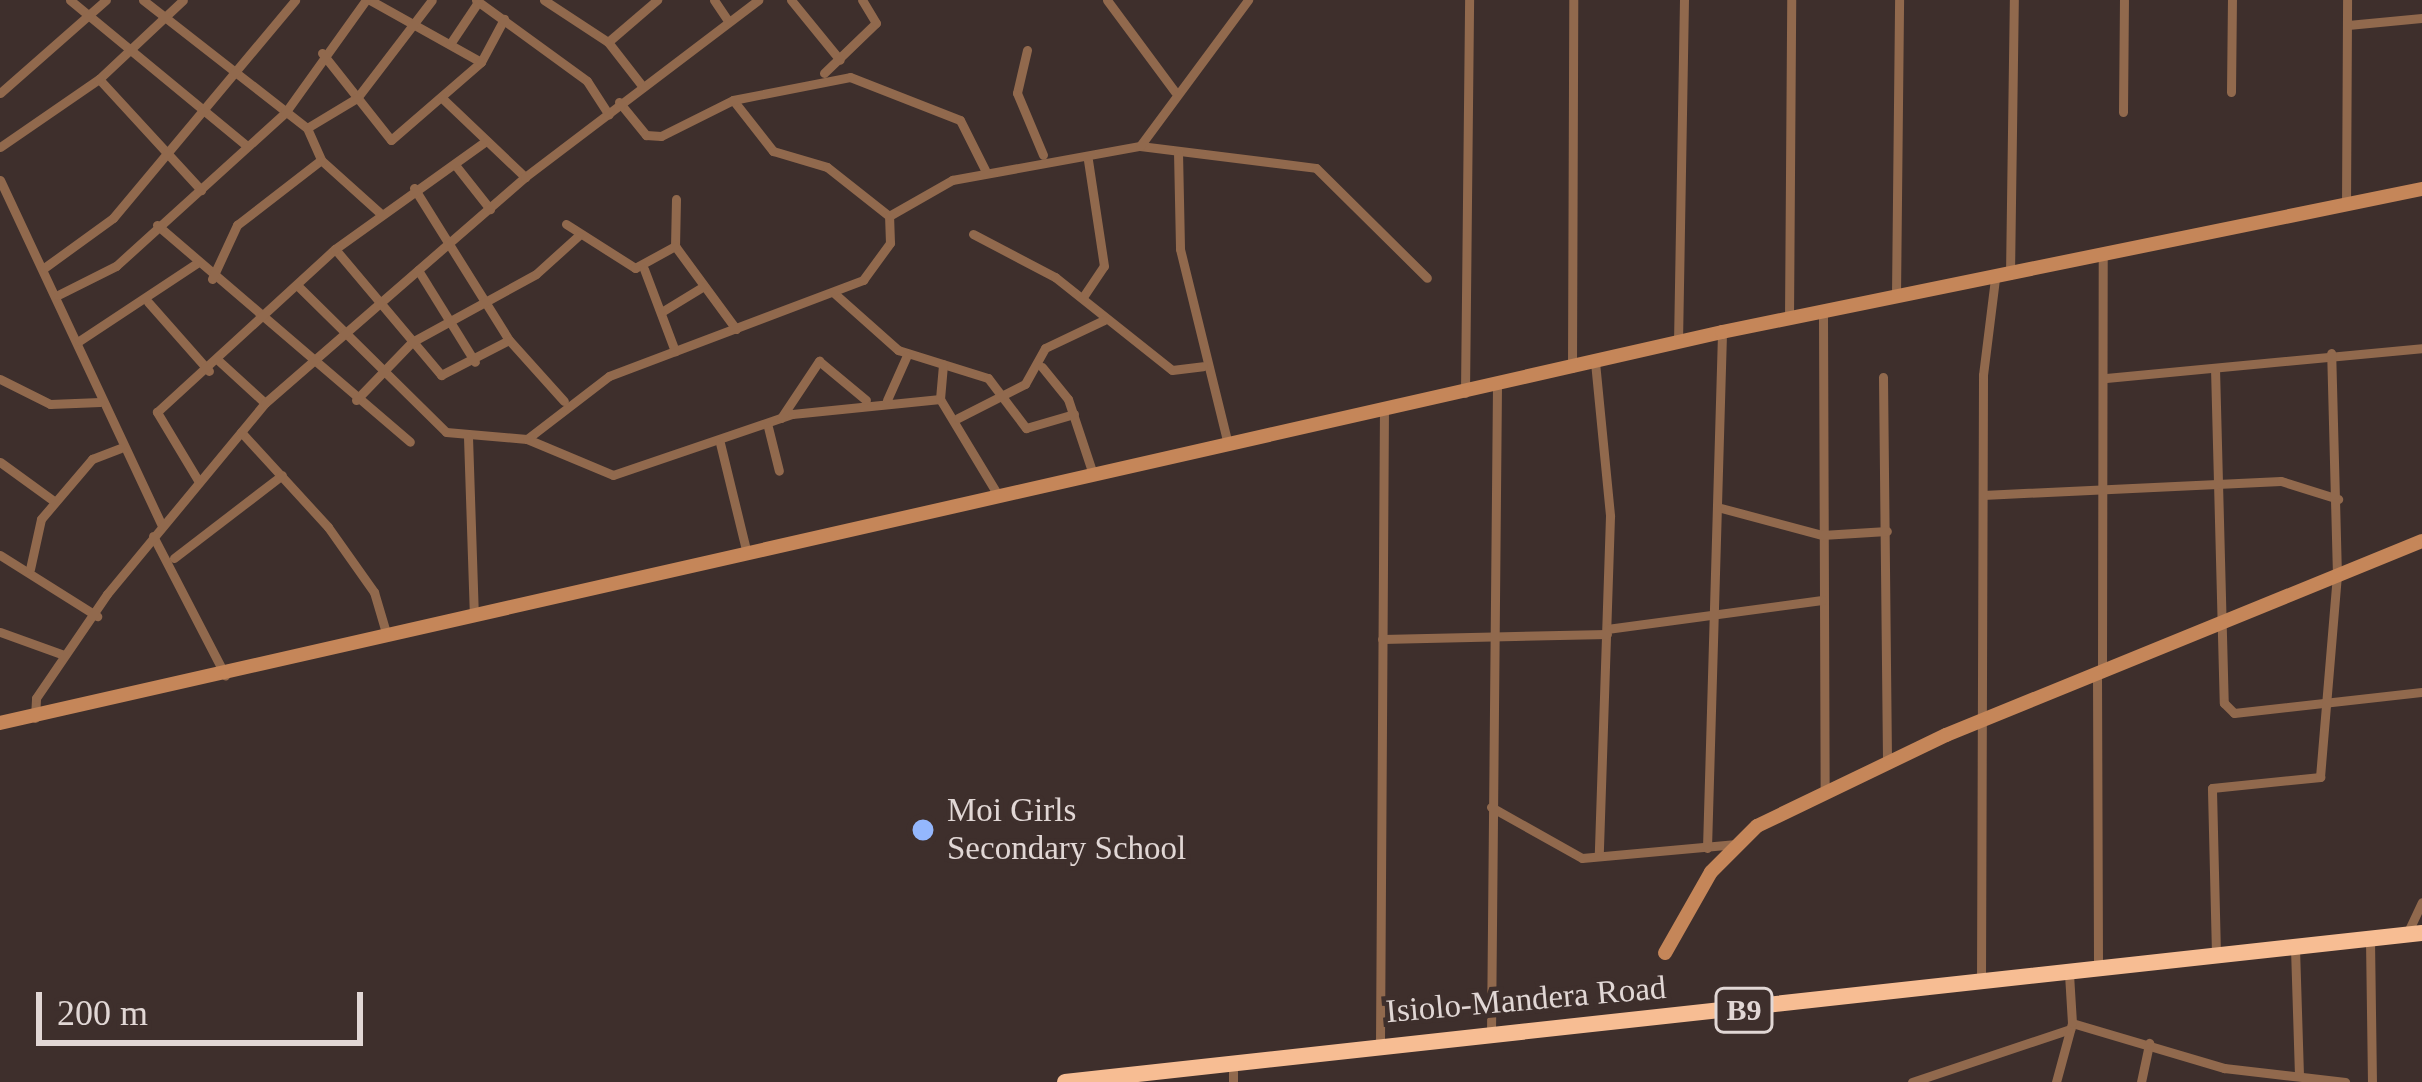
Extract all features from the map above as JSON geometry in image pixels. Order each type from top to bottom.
[{"type":"highway","name":"Isiolo-Mandera Road","points":[[1066,1082],[1379,1043],[2415,934]]},
{"type":"main road","points":[[0,723],[1722,332],[2422,189]]},
{"type":"main road","points":[[1665,952],[1736,844],[1825,789],[2422,541]]},
{"type":"street","points":[[70,0],[247,146]]},
{"type":"street","points":[[0,93],[106,0]]},
{"type":"street","points":[[143,0],[307,128],[322,160],[381,214]]},
{"type":"street","points":[[0,147],[99,79],[183,0]]},
{"type":"street","points":[[44,268],[113,218],[202,109],[242,76],[295,0]]},
{"type":"street","points":[[58,295],[116,266],[285,113],[322,53],[368,0],[481,62]]},
{"type":"street","points":[[307,128],[357,98],[418,26],[432,0]]},
{"type":"street","points":[[544,0],[608,42],[643,87]]},
{"type":"street","points":[[608,42],[657,0]]},
{"type":"street","points":[[715,0],[728,21]]},
{"type":"street","points":[[35,718],[64,655],[161,524],[266,403],[337,334],[525,177],[758,0]]},
{"type":"street","points":[[791,0],[840,60]]},
{"type":"street","points":[[824,74],[878,17],[862,0]]},
{"type":"street","points":[[1107,0],[1174,92]]},
{"type":"street","points":[[1140,146],[1174,92],[1246,0]]},
{"type":"street","points":[[1466,393],[1469,0]]},
{"type":"street","points":[[1572,368],[1573,0]]},
{"type":"street","points":[[1678,343],[1684,0]]},
{"type":"street","points":[[1789,319],[1791,0]]},
{"type":"street","points":[[1897,296],[1899,0]]},
{"type":"street","points":[[1981,983],[1986,719],[1983,495],[2003,276],[2014,0]]},
{"type":"street","points":[[2123,112],[2124,0]]},
{"type":"street","points":[[2231,92],[2232,0]]},
{"type":"street","points":[[2346,206],[2348,0]]},
{"type":"street","points":[[450,44],[477,1],[586,81],[609,115]]},
{"type":"street","points":[[2348,25],[2422,18]]},
{"type":"street","points":[[322,53],[391,140],[481,62],[504,19]]},
{"type":"street","points":[[1028,50],[1017,93],[1042,155]]},
{"type":"street","points":[[619,102],[646,135],[662,136],[733,100],[824,74],[881,82],[961,120],[985,170]]},
{"type":"street","points":[[99,79],[201,190]]},
{"type":"street","points":[[442,98],[525,177]]},
{"type":"street","points":[[526,439],[564,401],[675,351],[834,293],[876,268],[894,230],[889,216],[827,167],[773,152],[733,100]]},
{"type":"street","points":[[199,482],[157,412],[209,371],[335,249],[486,140]]},
{"type":"street","points":[[889,216],[985,170],[1042,155],[1088,160],[1140,146],[1316,168],[1427,278]]},
{"type":"street","points":[[1178,152],[1178,231],[1203,366],[1228,446]]},
{"type":"street","points":[[212,279],[237,225],[322,160]]},
{"type":"street","points":[[1083,296],[1104,266],[1088,160]]},
{"type":"street","points":[[456,166],[490,209]]},
{"type":"street","points":[[0,180],[79,341],[120,448],[161,524]]},
{"type":"street","points":[[414,188],[486,294],[509,340],[564,401]]},
{"type":"street","points":[[676,199],[675,246],[736,328]]},
{"type":"street","points":[[566,224],[578,236],[644,269],[675,351]]},
{"type":"street","points":[[157,225],[212,279],[266,316],[356,400],[410,442]]},
{"type":"street","points":[[973,234],[1083,296],[1104,320],[1172,370],[1203,366]]},
{"type":"street","points":[[356,400],[375,373],[412,342],[486,294],[536,274],[578,236]]},
{"type":"street","points":[[644,269],[675,246]]},
{"type":"street","points":[[335,249],[441,375],[475,362],[509,340]]},
{"type":"street","points":[[2098,970],[2099,494],[2106,378],[2103,256]]},
{"type":"street","points":[[79,341],[148,302],[197,263]]},
{"type":"street","points":[[418,270],[475,362]]},
{"type":"street","points":[[663,311],[704,286]]},
{"type":"street","points":[[299,287],[375,373],[446,432],[526,439],[613,475],[720,443],[738,427],[774,424],[866,400],[940,399],[958,418],[998,495]]},
{"type":"street","points":[[834,293],[907,355],[943,364],[1006,392],[1026,428],[1074,414]]},
{"type":"street","points":[[148,302],[209,371]]},
{"type":"street","points":[[1823,314],[1825,789]]},
{"type":"street","points":[[958,418],[1042,367],[1046,348],[1104,320]]},
{"type":"street","points":[[1707,848],[1721,508],[1722,332]]},
{"type":"street","points":[[2106,378],[2331,353],[2422,348]]},
{"type":"street","points":[[2216,958],[2212,788],[2320,777],[2337,576],[2331,353]]},
{"type":"street","points":[[887,400],[907,355]]},
{"type":"street","points":[[219,361],[266,403]]},
{"type":"street","points":[[779,471],[774,424],[819,361],[866,400]]},
{"type":"street","points":[[1594,362],[1608,436],[1600,855]]},
{"type":"street","points":[[940,399],[943,364]]},
{"type":"street","points":[[1042,367],[1074,414],[1093,474]]},
{"type":"street","points":[[2216,368],[2217,625],[2228,710],[2422,692]]},
{"type":"street","points":[[1883,377],[1887,762]]},
{"type":"street","points":[[0,379],[50,404],[100,401]]},
{"type":"street","points":[[1491,1034],[1497,386]]},
{"type":"street","points":[[1379,1043],[1384,412]]},
{"type":"street","points":[[241,432],[374,592],[387,636]]},
{"type":"street","points":[[468,437],[474,615]]},
{"type":"street","points":[[720,443],[747,554]]},
{"type":"street","points":[[31,569],[27,550],[55,502],[110,444],[120,448]]},
{"type":"street","points":[[0,462],[55,502]]},
{"type":"street","points":[[174,558],[281,475]]},
{"type":"street","points":[[1983,495],[2099,494],[2216,481],[2281,481],[2338,499]]},
{"type":"street","points":[[1721,508],[1822,536],[1887,531]]},
{"type":"street","points":[[153,536],[174,558],[225,675]]},
{"type":"street","points":[[0,555],[31,569],[97,616]]},
{"type":"street","points":[[1382,639],[1607,632],[1822,600]]},
{"type":"street","points":[[0,632],[64,655]]},
{"type":"street","points":[[1492,807],[1565,853],[1600,855],[1736,844]]},
{"type":"street","points":[[2415,934],[2422,902]]},
{"type":"street","points":[[2370,940],[2372,1082]]},
{"type":"street","points":[[2295,948],[2299,1075]]},
{"type":"street","points":[[2056,1082],[2071,1026],[2068,974]]},
{"type":"street","points":[[1912,1082],[2071,1026],[2237,1068],[2345,1082]]},
{"type":"street","points":[[2141,1082],[2150,1043]]},
{"type":"street","points":[[1233,1062],[1233,1082]]},
{"type":"street","points":[[2231,1082],[2237,1068]]},
{"type":"place","name":"Moi Girls Secondary School","points":[[923,830]]}]
